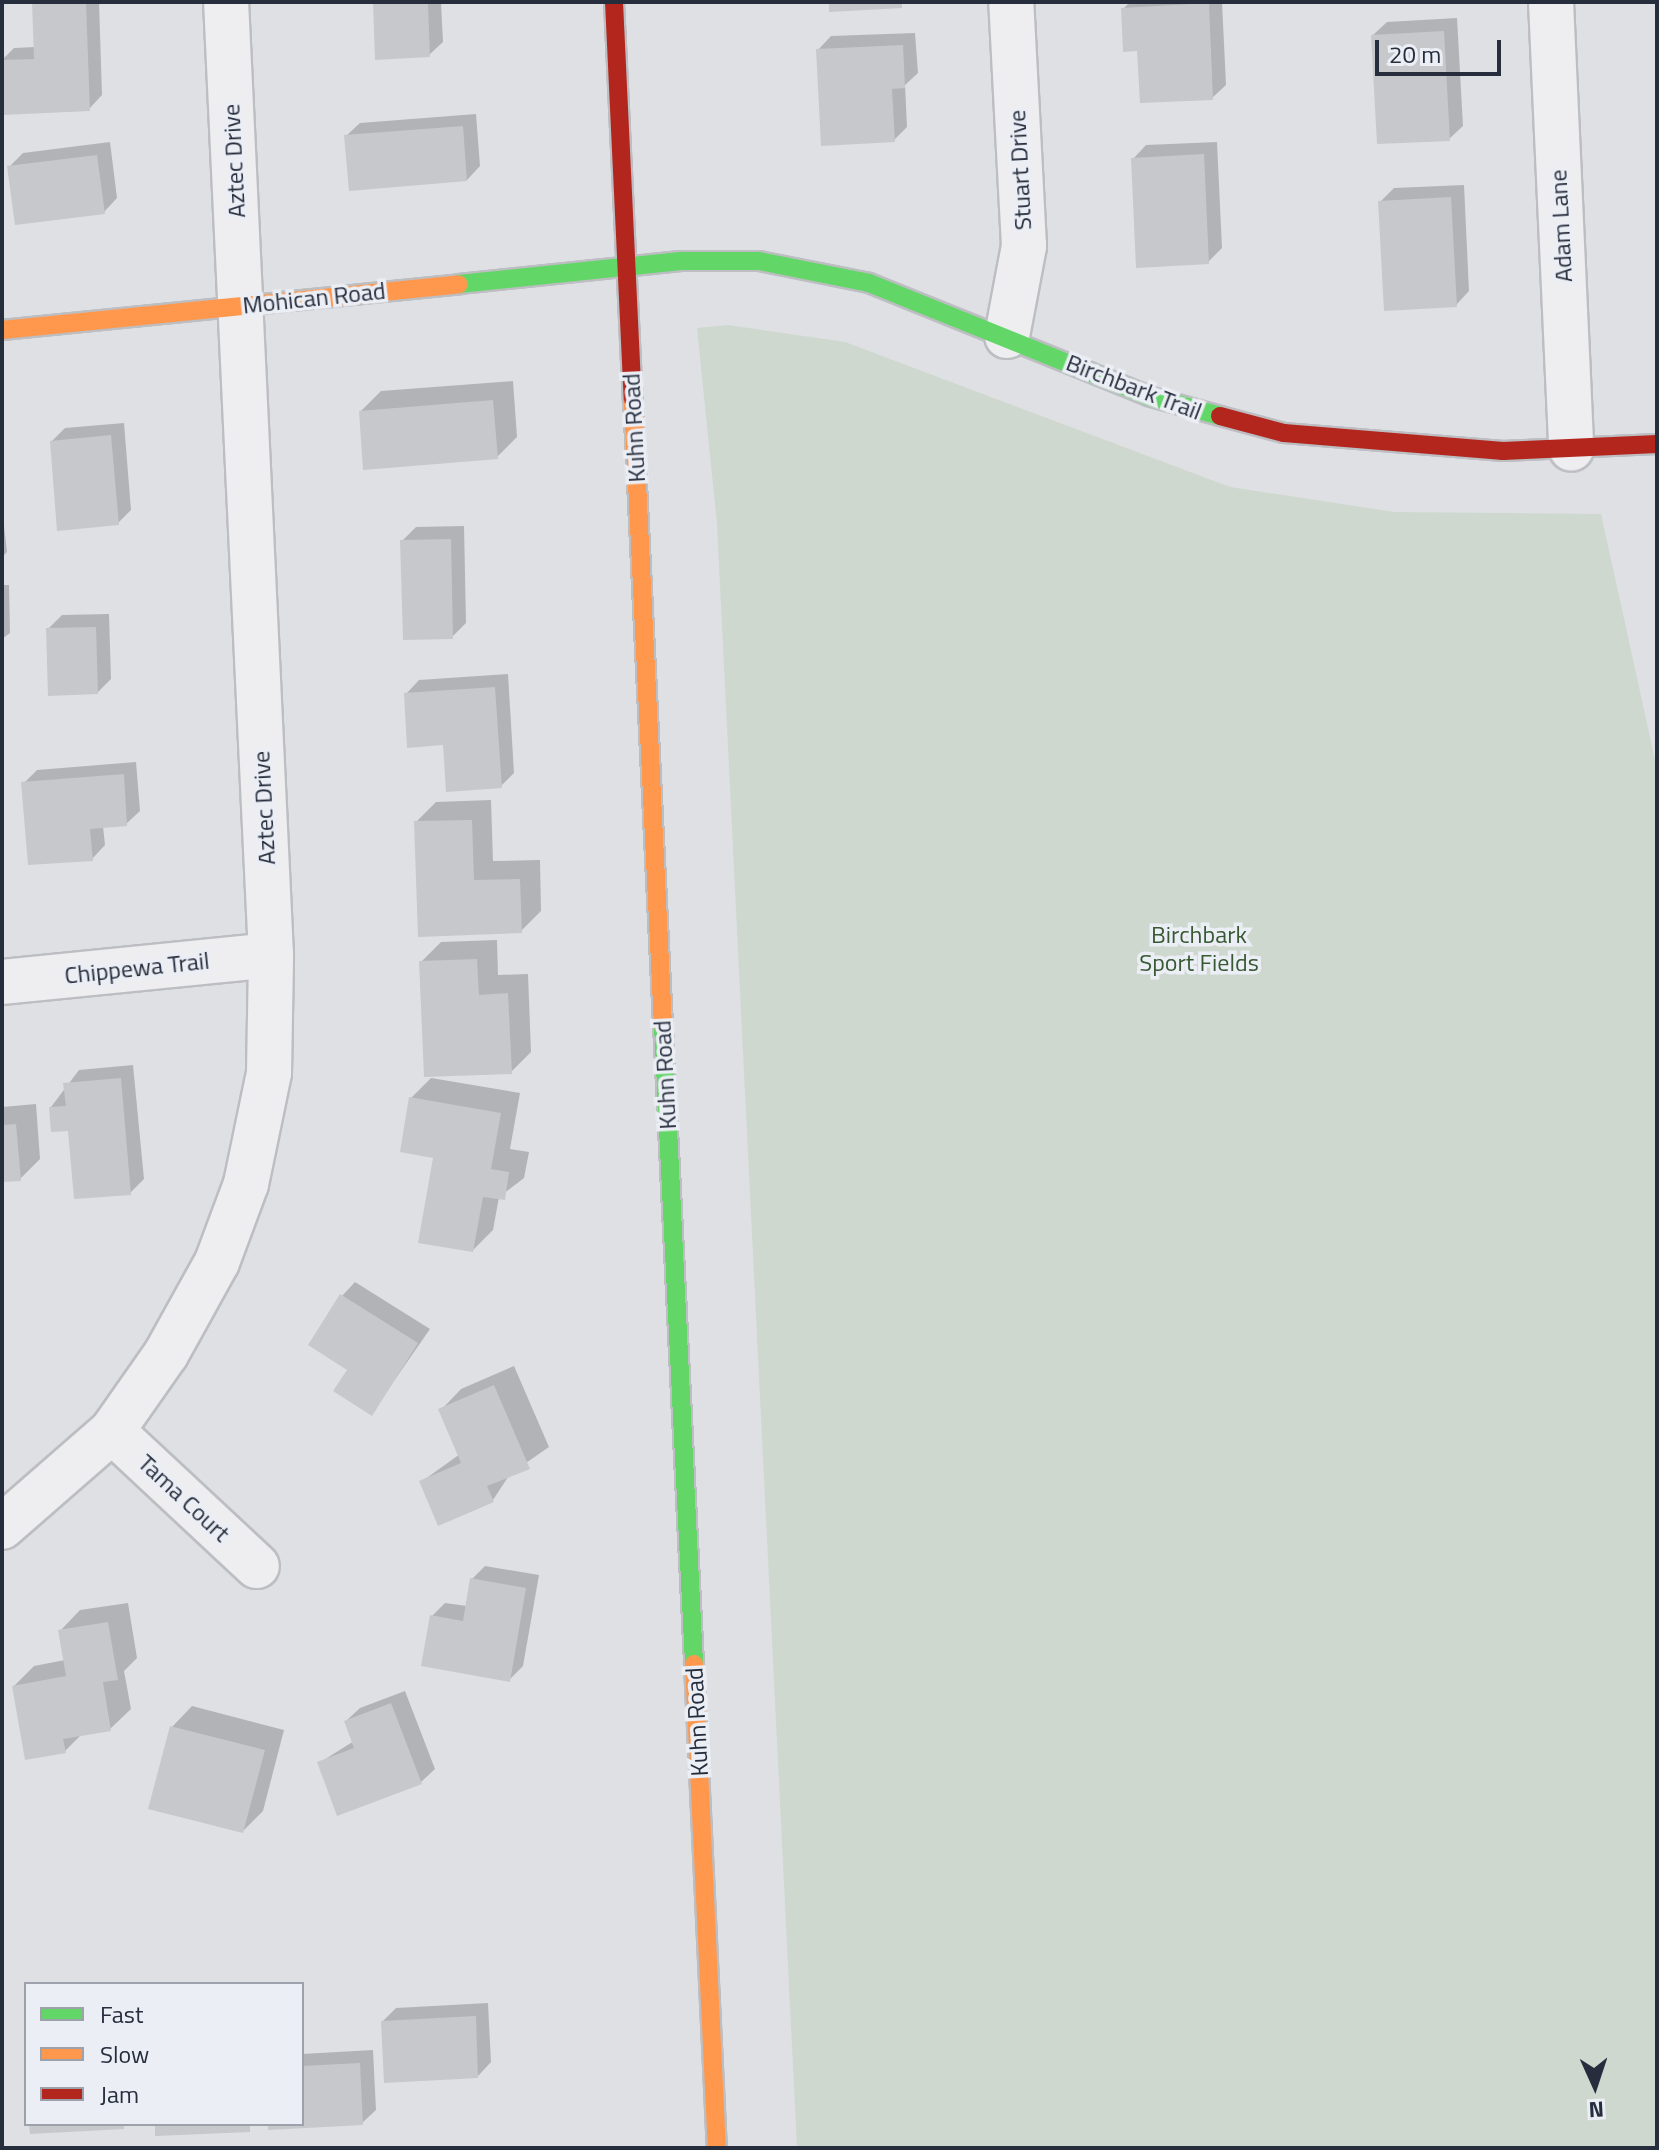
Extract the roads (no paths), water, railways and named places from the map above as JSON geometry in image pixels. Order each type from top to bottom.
[{"type":"street","name":"Aztec Drive","points":[[2,1527],[112,1431],[217,1262],[246,1184],[269,1073],[271,955],[226,2]]},
{"type":"street","name":"Kuhn Road","points":[[614,2],[717,2148]]},
{"type":"street","name":"Stuart Drive","points":[[1007,336],[1024,246],[1011,2]]},
{"type":"street","name":"Adam Lane","points":[[1551,2],[1571,449]]},
{"type":"street","name":"Birchbark Trail","points":[[625,266],[721,260],[803,267],[869,283],[1007,336],[1148,396],[1284,433],[1407,448],[1571,449],[1657,444]]},
{"type":"street","name":"Mohican Road","points":[[2,330],[625,266]]},
{"type":"street","name":"Chippewa Trail","points":[[2,982],[271,955]]},
{"type":"street","name":"Tama Court","points":[[112,1431],[257,1566]]},
{"type":"park label","name":"Birchbark Sport Fields","points":[[1199,949]]}]
